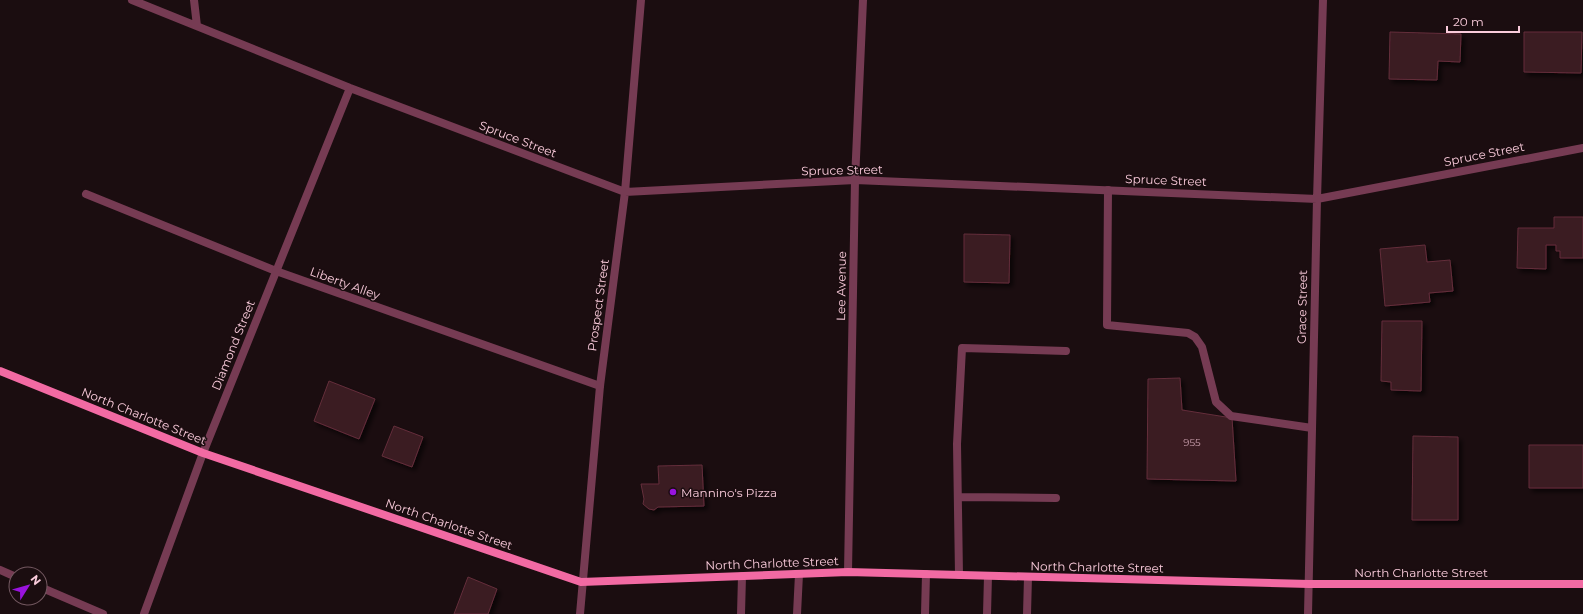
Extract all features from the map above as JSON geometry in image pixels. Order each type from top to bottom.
[{"type":"main road","name":"North Charlotte Street","points":[[0,371],[202,453],[582,582],[848,572],[1309,584],[1583,584]]},
{"type":"street","name":"Spruce Street","points":[[132,0],[350,88],[625,192],[855,180],[1316,199],[1583,148]]},
{"type":"street","points":[[194,0],[196,26]]},
{"type":"street","name":"Prospect Street","points":[[580,614],[600,386],[625,192],[641,0]]},
{"type":"street","name":"Lee Avenue","points":[[848,572],[855,180],[863,0]]},
{"type":"street","name":"Grace Street","points":[[1308,614],[1316,199],[1323,0]]},
{"type":"street","name":"Diamond Street","points":[[144,614],[202,453],[350,88]]},
{"type":"street","points":[[1108,190],[1107,325],[1188,332],[1195,337],[1202,347],[1216,402],[1231,416],[1312,428]]},
{"type":"street","name":"Liberty Alley","points":[[86,194],[276,271],[600,386]]},
{"type":"street","points":[[959,575],[956,444],[962,348],[1066,351]]},
{"type":"street","points":[[958,497],[1056,498]]},
{"type":"street","points":[[797,614],[800,574]]},
{"type":"street","points":[[925,614],[926,574]]},
{"type":"street","points":[[741,614],[742,576]]},
{"type":"street","points":[[988,576],[988,614]]},
{"type":"street","points":[[1027,614],[1028,577]]},
{"type":"street","points":[[48,590],[103,614]]},
{"type":"building","points":[[1390,32],[1461,34],[1460,62],[1438,61],[1437,80],[1389,79]]},
{"type":"building","points":[[1524,32],[1582,32],[1581,73],[1524,72]]},
{"type":"building","points":[[1554,217],[1583,217],[1583,258],[1560,258],[1560,251],[1556,251],[1556,245],[1546,245],[1546,269],[1517,268],[1518,228],[1554,228]]},
{"type":"building","points":[[964,234],[1010,235],[1009,283],[964,282]]},
{"type":"building","points":[[1425,245],[1427,262],[1450,260],[1453,291],[1429,293],[1430,302],[1385,306],[1380,249]]},
{"type":"building","points":[[1382,321],[1422,321],[1421,391],[1391,390],[1391,382],[1381,381]]},
{"type":"building","points":[[1180,378],[1182,410],[1232,418],[1236,481],[1147,479],[1148,379]]},
{"type":"building","points":[[329,381],[375,399],[359,439],[314,421]]},
{"type":"building","points":[[394,426],[423,437],[412,467],[382,456]]},
{"type":"building","points":[[1413,436],[1458,437],[1458,520],[1412,520]]},
{"type":"building","points":[[1529,445],[1583,445],[1583,488],[1529,488]]},
{"type":"building","name":"Mannino's Pizza","points":[[702,465],[704,506],[658,507],[654,510],[649,509],[643,504],[644,499],[641,484],[659,484],[658,466]]},
{"type":"building","points":[[468,577],[497,589],[488,614],[454,614]]},
{"type":"place","name":"Mannino's Pizza","points":[[673,492]]}]
